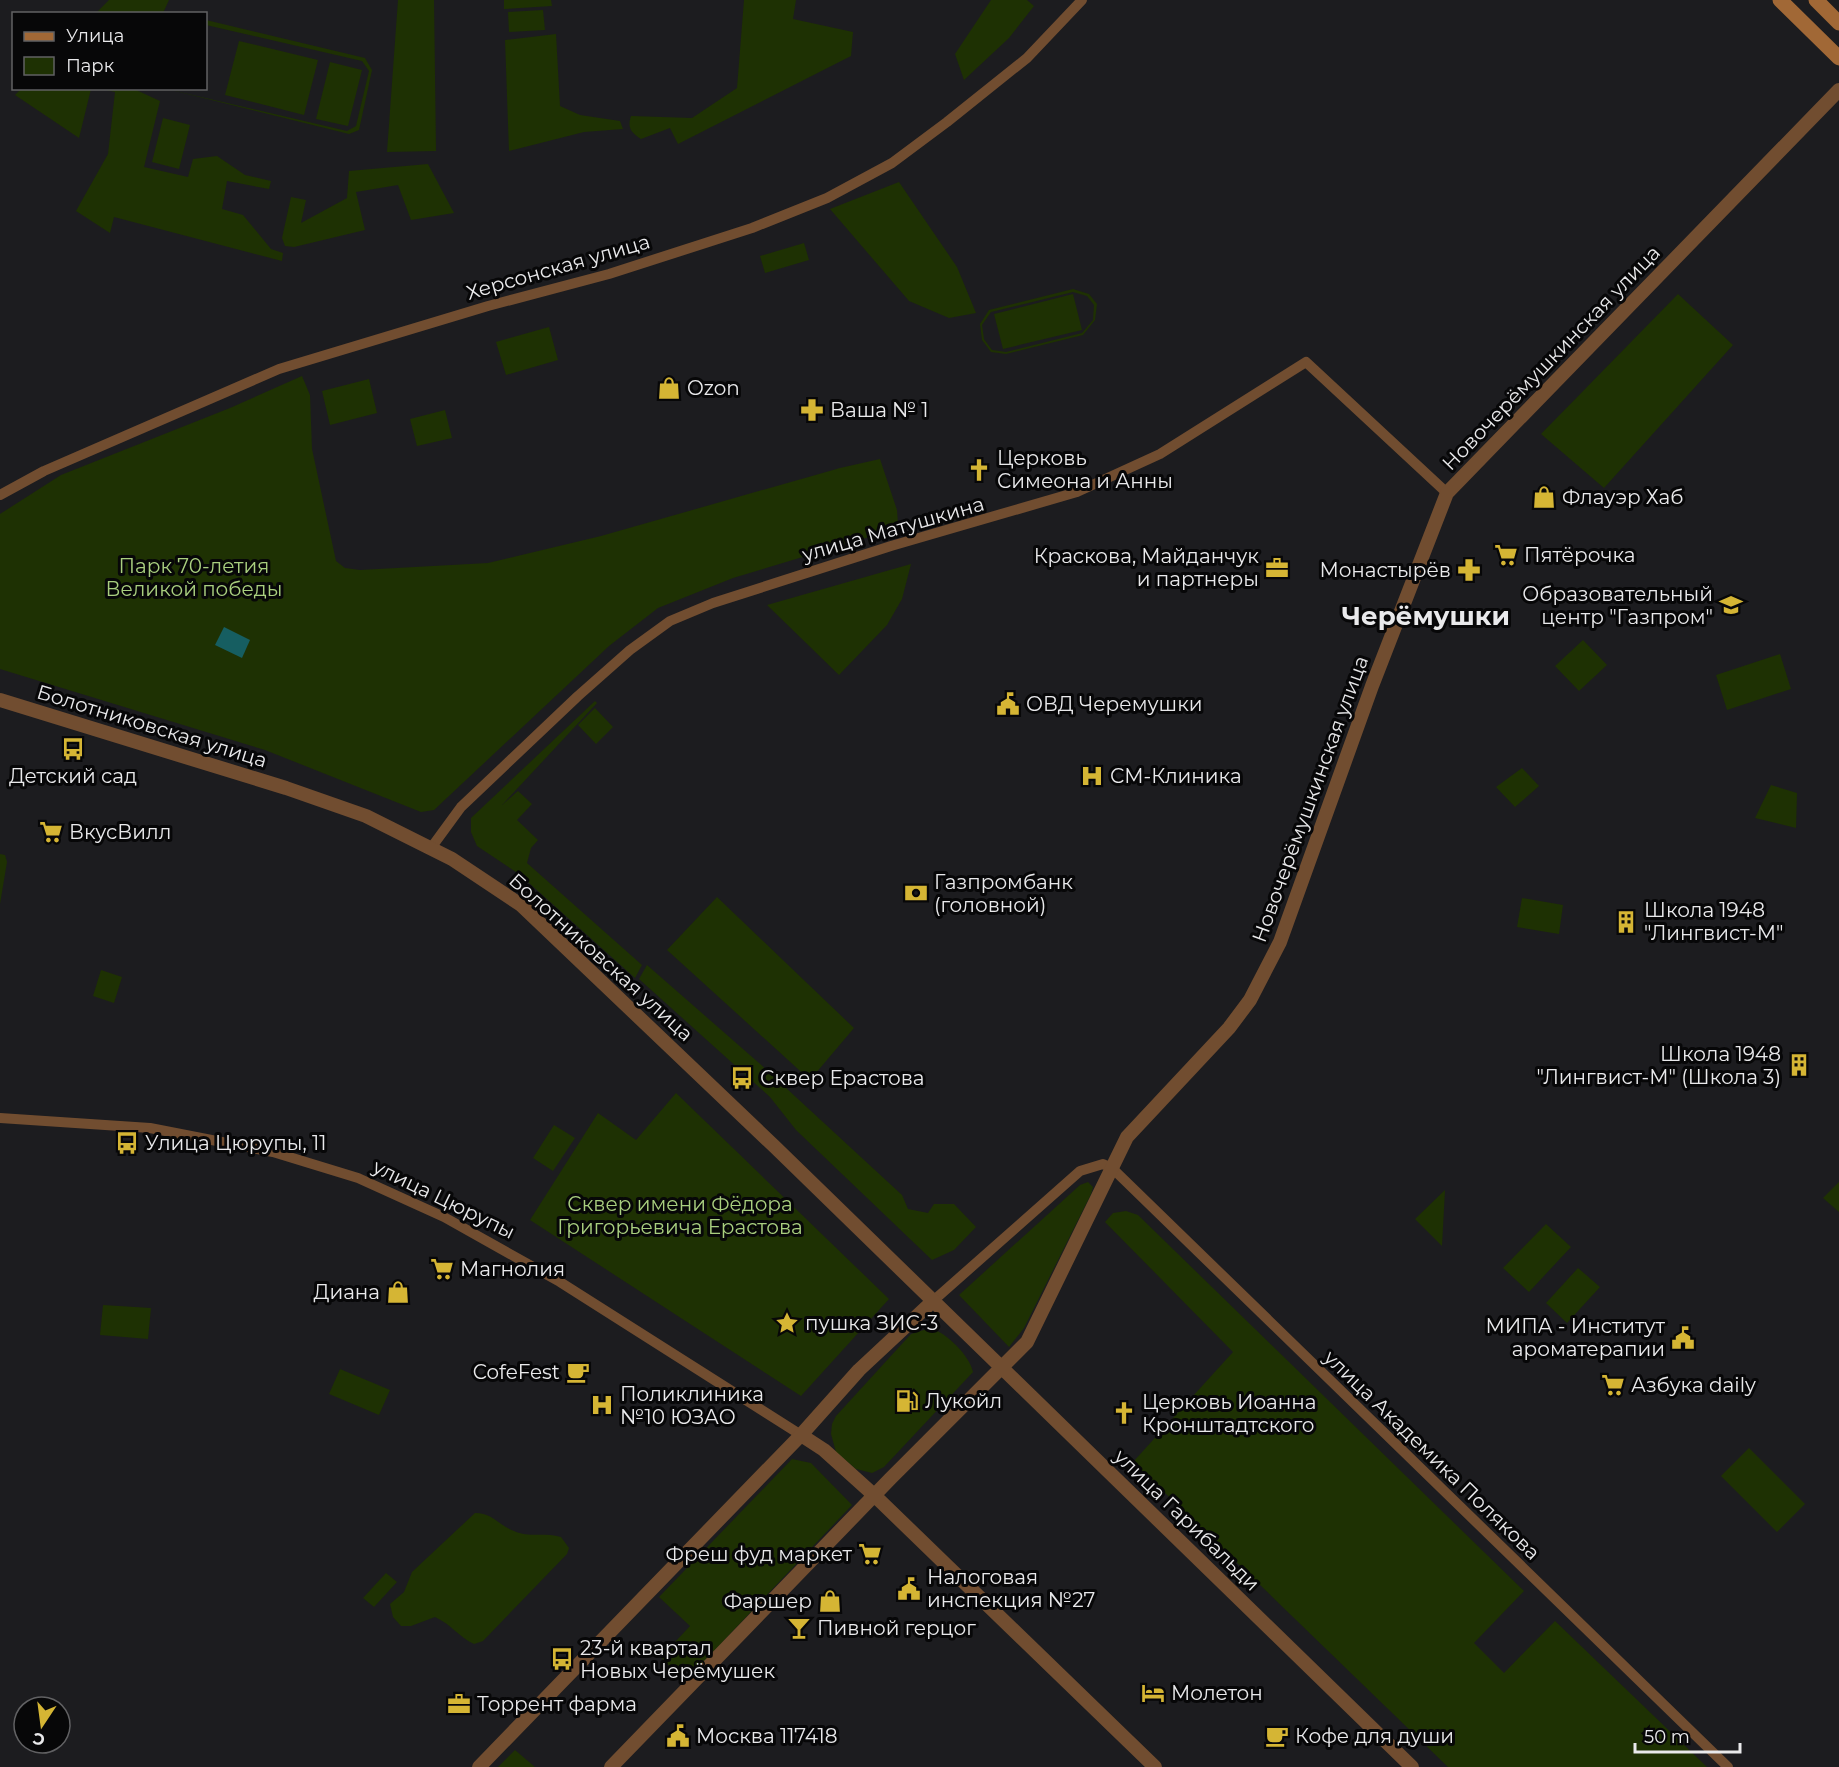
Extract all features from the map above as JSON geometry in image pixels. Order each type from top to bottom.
[{"type":"main road","points":[[1780,0],[1839,58]]},
{"type":"main road","points":[[1816,0],[1839,23]]},
{"type":"street","name":"Херсонская улица","points":[[0,495],[45,471],[279,369],[488,306],[609,274],[752,228],[828,198],[892,163],[948,122],[1027,58],[1082,0]]},
{"type":"street","name":"Новочерёмушкинская улица","points":[[611,1767],[1020,1350],[1033,1333],[1127,1137],[1241,1013],[1280,942],[1376,676],[1447,493],[1839,90]]},
{"type":"street","name":"улица Матушкина","points":[[431,848],[449,820],[469,800],[630,650],[670,621],[712,603],[880,549],[1077,492],[1160,454],[1306,362],[1447,493]]},
{"type":"street","name":"Болотниковская улица","points":[[0,700],[335,804],[366,816],[431,848],[498,888],[543,925],[933,1301]]},
{"type":"street","name":"улица Цюрупы","points":[[0,1118],[150,1128],[273,1152],[358,1178],[444,1217],[560,1282],[824,1450],[875,1496]]},
{"type":"street","points":[[479,1767],[801,1435],[860,1370],[933,1301],[1080,1171],[1103,1164],[1112,1168]]},
{"type":"street","name":"улица Академика Полякова","points":[[1112,1168],[1728,1767]]},
{"type":"street","name":"улица Гарибальди","points":[[933,1301],[1412,1767]]},
{"type":"street","points":[[875,1496],[1155,1767]]},
{"type":"green space","points":[[109,0],[169,0],[163,12],[97,12]]},
{"type":"green space","points":[[398,0],[434,0],[436,151],[387,152]]},
{"type":"green space","points":[[504,0],[551,0],[552,6],[504,9]]},
{"type":"green space","points":[[744,0],[796,0],[793,19],[853,32],[851,56],[678,144],[670,128],[641,139],[632,132],[631,116],[692,118],[737,88]]},
{"type":"green space","points":[[991,0],[1027,0],[1034,6],[1009,38],[964,80],[955,54]]},
{"type":"green space","points":[[543,10],[545,30],[509,32],[508,12]]},
{"type":"green space","points":[[207,20],[365,58],[372,70],[359,130],[349,134],[171,90],[347,131],[356,126],[369,71],[362,61],[207,25]]},
{"type":"green space","points":[[556,34],[560,106],[580,115],[620,121],[623,129],[584,132],[509,151],[505,40]]},
{"type":"green space","points":[[239,41],[318,60],[304,115],[225,95]]},
{"type":"green space","points":[[330,62],[362,70],[348,126],[316,119]]},
{"type":"green space","points":[[20,90],[91,90],[79,138],[15,95]]},
{"type":"green space","points":[[106,90],[136,90],[160,101],[144,167],[188,177],[193,159],[217,156],[245,175],[271,181],[269,189],[227,181],[222,209],[243,215],[271,249],[283,253],[282,261],[114,217],[110,233],[76,211],[108,154],[115,92]]},
{"type":"green space","points":[[163,118],[190,125],[179,169],[152,162]]},
{"type":"green space","points":[[428,164],[454,213],[411,220],[398,185],[356,192],[365,230],[294,247],[285,246],[282,238],[291,197],[306,200],[301,223],[347,198],[349,171]]},
{"type":"green space","points":[[899,182],[957,267],[976,313],[949,318],[909,301],[830,209]]},
{"type":"green space","points":[[804,243],[809,260],[765,273],[760,256]]},
{"type":"green space","points":[[1073,289],[1089,294],[1097,304],[1095,320],[1083,335],[1006,354],[991,352],[982,340],[980,324],[989,310]],"holes":[[[1073,292],[1087,296],[1094,305],[1093,320],[1082,333],[1006,352],[992,350],[984,339],[982,325],[991,312]]]},
{"type":"green space","points":[[1073,294],[1082,330],[1003,349],[994,314]]},
{"type":"green space","points":[[1678,294],[1733,345],[1604,488],[1541,434]]},
{"type":"green space","points":[[549,327],[558,360],[506,375],[496,342]]},
{"type":"green space","name":"Парк 70-летия Великой победы","points":[[302,376],[310,395],[312,449],[336,561],[345,568],[360,570],[488,563],[601,536],[840,468],[880,459],[897,510],[898,524],[889,531],[733,578],[658,608],[609,646],[434,810],[421,812],[265,750],[0,669],[0,514],[61,475],[230,408]]},
{"type":"green space","points":[[369,379],[377,413],[330,425],[322,391]]},
{"type":"green space","points":[[445,410],[452,438],[417,446],[410,419]]},
{"type":"green space","points":[[911,564],[902,599],[887,625],[839,675],[767,605]]},
{"type":"green space","points":[[1583,640],[1607,665],[1579,691],[1555,666]]},
{"type":"green space","points":[[1780,654],[1791,689],[1727,710],[1716,675]]},
{"type":"green space","points":[[595,701],[597,703],[502,805],[518,791],[532,804],[517,820],[538,840],[531,848],[527,863],[642,965],[635,978],[519,874],[477,846],[471,832],[471,818]]},
{"type":"green space","points":[[595,708],[613,727],[596,744],[578,725]]},
{"type":"green space","points":[[1522,768],[1539,786],[1515,807],[1496,787]]},
{"type":"green space","points":[[1771,785],[1797,793],[1796,828],[1755,818]]},
{"type":"green space","points":[[0,854],[5,855],[7,862],[0,904]]},
{"type":"green space","points":[[717,897],[854,1028],[810,1080],[667,950]]},
{"type":"green space","points":[[1522,898],[1563,905],[1559,934],[1517,927]]},
{"type":"green space","points":[[647,965],[759,1063],[902,1195],[908,1209],[928,1213],[934,1204],[954,1204],[976,1227],[954,1250],[932,1260],[796,1130],[770,1097],[639,979]]},
{"type":"green space","points":[[101,970],[122,977],[114,1003],[93,996]]},
{"type":"green space","name":"Сквер имени Фёдора Григорьевича Ерастова","points":[[676,1093],[889,1299],[801,1396],[530,1220],[598,1113],[636,1140]]},
{"type":"green space","points":[[554,1125],[575,1138],[553,1171],[533,1158]]},
{"type":"green space","points":[[1088,1182],[1093,1187],[1091,1194],[1024,1328],[1009,1347],[959,1295],[1080,1185]]},
{"type":"green space","points":[[1839,1182],[1839,1212],[1823,1198]]},
{"type":"green space","points":[[1445,1190],[1442,1246],[1415,1219]]},
{"type":"green space","points":[[1126,1211],[1138,1215],[1524,1591],[1474,1643],[1504,1673],[1555,1621],[1707,1767],[1448,1767],[1133,1462],[1233,1352],[1105,1222],[1113,1213]]},
{"type":"green space","points":[[1546,1224],[1571,1247],[1529,1292],[1503,1268]]},
{"type":"green space","points":[[1578,1268],[1600,1287],[1567,1323],[1546,1303]]},
{"type":"green space","points":[[103,1305],[151,1308],[148,1339],[100,1335]]},
{"type":"green space","points":[[930,1328],[943,1334],[956,1346],[967,1359],[973,1372],[884,1467],[872,1473],[856,1469],[836,1452],[831,1434],[836,1416],[911,1334]]},
{"type":"green space","points":[[340,1369],[390,1390],[379,1415],[329,1394]]},
{"type":"green space","points":[[1749,1448],[1805,1504],[1777,1532],[1721,1476]]},
{"type":"green space","points":[[792,1459],[811,1463],[852,1505],[693,1673],[683,1663],[675,1672],[661,1657],[690,1626],[659,1597]]},
{"type":"green space","points":[[475,1513],[491,1517],[508,1529],[520,1533],[561,1537],[569,1548],[567,1554],[483,1641],[474,1644],[435,1617],[411,1626],[401,1626],[393,1617],[390,1604],[404,1592],[412,1572]]},
{"type":"green space","points":[[386,1573],[397,1582],[374,1607],[363,1598]]},
{"type":"green space","points":[[515,1750],[535,1767],[498,1767]]},
{"type":"water","points":[[224,627],[250,640],[242,658],[215,645]]},
{"type":"place","name":"Ozon","points":[[669,388]]},
{"type":"place","name":"Ваша № 1","points":[[812,410]]},
{"type":"place","name":"Церковь Симеона и Анны","points":[[979,470]]},
{"type":"place","name":"Флауэр Хаб","points":[[1544,497]]},
{"type":"place","name":"Пятёрочка","points":[[1506,555]]},
{"type":"place","name":"Краскова, Майданчук и партнеры","points":[[1277,568]]},
{"type":"place","name":"Монастырёв","points":[[1469,570]]},
{"type":"place","name":"Образовательный центр \"Газпром\"","points":[[1731,605]]},
{"type":"place","name":"ОВД Черемушки","points":[[1008,704]]},
{"type":"place","name":"Детский сад","points":[[73,749]]},
{"type":"place","name":"СМ-Клиника","points":[[1092,776]]},
{"type":"place","name":"ВкусВилл","points":[[51,832]]},
{"type":"place","name":"Газпромбанк (головной)","points":[[916,893]]},
{"type":"place","name":"Школа 1948 \"Лингвист-М\"","points":[[1626,922]]},
{"type":"place","name":"Школа 1948 \"Лингвист-М\" (Школа 3)","points":[[1799,1065]]},
{"type":"place","name":"Сквер Ерастова","points":[[742,1078]]},
{"type":"place","name":"Улица Цюрупы, 11","points":[[127,1143]]},
{"type":"place","name":"Магнолия","points":[[442,1269]]},
{"type":"place","name":"Диана","points":[[398,1292]]},
{"type":"place","name":"пушка ЗИС-3","points":[[787,1323]]},
{"type":"place","name":"МИПА - Институт ароматерапии","points":[[1683,1338]]},
{"type":"place","name":"CofeFest","points":[[578,1372]]},
{"type":"place","name":"Азбука daily","points":[[1613,1385]]},
{"type":"place","name":"Лукойл","points":[[907,1401]]},
{"type":"place","name":"Поликлиника №10 ЮЗАО","points":[[602,1405]]},
{"type":"place","name":"Церковь Иоанна Кронштадтского","points":[[1124,1413]]},
{"type":"place","name":"Фреш фуд маркет","points":[[870,1554]]},
{"type":"place","name":"Налоговая инспекция №27","points":[[909,1589]]},
{"type":"place","name":"Фаршер","points":[[830,1601]]},
{"type":"place","name":"Пивной герцог","points":[[799,1628]]},
{"type":"place","name":"23-й квартал Новых Черёмушек","points":[[562,1659]]},
{"type":"place","name":"Молетон","points":[[1153,1693]]},
{"type":"place","name":"Торрент фарма","points":[[459,1704]]},
{"type":"place","name":"Москва 117418","points":[[678,1736]]},
{"type":"place","name":"Кофе для души","points":[[1277,1736]]},
{"type":"district","name":"Черёмушки","points":[[1426,616]]}]
